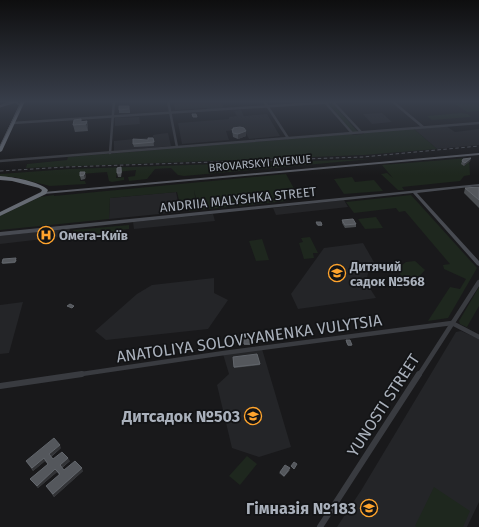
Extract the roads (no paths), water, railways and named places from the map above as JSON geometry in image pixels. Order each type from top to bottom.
[{"type":"highway","points":[[0,140],[7,126]]},
{"type":"highway","points":[[0,151],[12,126]]},
{"type":"highway","points":[[0,178],[12,179],[41,187],[44,191],[0,214]]},
{"type":"main road","name":"BROVARSKYI AVENUE","points":[[44,191],[479,153]]},
{"type":"street","points":[[110,152],[112,126]]},
{"type":"street","points":[[173,126],[177,147]]},
{"type":"street","points":[[280,126],[288,138]]},
{"type":"street","points":[[345,126],[352,133]]},
{"type":"street","points":[[355,126],[361,132]]},
{"type":"street","points":[[0,161],[437,126]]},
{"type":"street","name":"ANDRIIA MALYSHKA STREET","points":[[0,234],[479,185]]},
{"type":"street","points":[[414,192],[479,264]]},
{"type":"street","points":[[479,282],[452,323],[479,336]]},
{"type":"street","name":"ANATOLIYA SOLOV'YANENKA VULYTSIA","points":[[0,386],[452,323]]},
{"type":"street","name":"YUNOSTI STREET","points":[[320,527],[452,323]]},
{"type":"tram line","points":[[0,146],[10,126]]},
{"type":"railway","points":[[0,171],[66,167],[363,157],[479,146]]},
{"type":"place","name":"Омега-Київ","points":[[46,235]]},
{"type":"place","name":"Дитячий садок №568","points":[[337,273]]},
{"type":"place","name":"Дитсадок №503","points":[[253,416]]},
{"type":"place","name":"Гімназія №183","points":[[369,508]]}]
